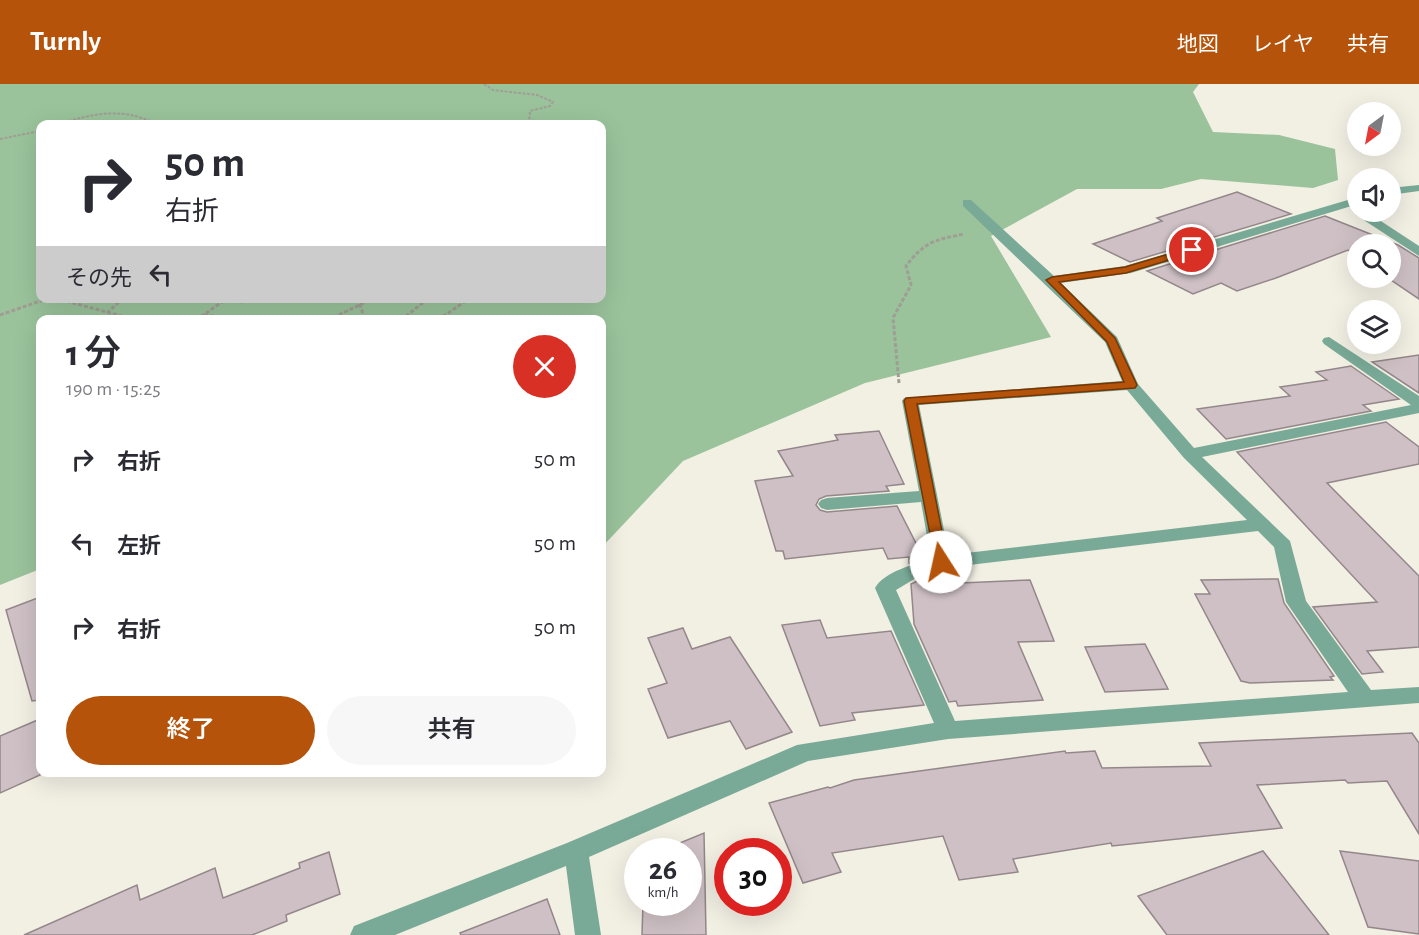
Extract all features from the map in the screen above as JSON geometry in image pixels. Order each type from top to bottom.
[{"type":"street","points":[[1401,190],[1419,188]]},
{"type":"street","points":[[967,203],[1052,280],[1112,340],[1131,385],[1190,454],[1283,545],[1296,602],[1365,699]]},
{"type":"street","points":[[1052,280],[1126,270],[1347,209]]},
{"type":"street","points":[[1378,222],[1419,252]]},
{"type":"street","points":[[1329,341],[1419,403]]},
{"type":"street","points":[[941,562],[910,401],[1131,385]]},
{"type":"street","points":[[1190,454],[1419,408]]},
{"type":"street","points":[[827,504],[929,496]]},
{"type":"street","points":[[948,730],[885,588],[909,573],[941,562],[1264,524]]},
{"type":"street","points":[[363,935],[576,851],[805,752],[948,730],[1365,699],[1416,700]]},
{"type":"street","points":[[576,851],[588,935]]},
{"type":"path","points":[[484,84],[493,90],[537,95],[553,102],[550,106],[530,111],[529,120]]},
{"type":"path","points":[[72,120],[111,111],[123,111],[147,120]]},
{"type":"path","points":[[0,139],[36,132]]},
{"type":"path","points":[[910,401],[898,383],[893,318],[911,285],[906,266],[919,247],[935,240],[997,229]]},
{"type":"path","points":[[0,315],[36,303]]},
{"type":"path","points":[[72,303],[115,315]]},
{"type":"path","points":[[106,313],[118,303]]},
{"type":"path","points":[[204,315],[220,303]]},
{"type":"path","points":[[407,315],[423,303]]},
{"type":"path","points":[[445,315],[463,303]]},
{"type":"path","points":[[338,315],[361,304],[364,315]]},
{"type":"green space","points":[[0,84],[1199,84],[1193,92],[1213,132],[1279,135],[1335,149],[1338,180],[1313,188],[1201,179],[1161,189],[1077,189],[991,236],[1051,337],[865,383],[683,461],[606,543],[606,315],[36,315],[36,571],[0,585]]},
{"type":"building","points":[[1237,192],[1291,214],[1130,262],[1093,244],[1162,221],[1157,218]]},
{"type":"building","points":[[1325,216],[1370,234],[1347,234],[1347,250],[1237,291],[1221,283],[1193,294],[1147,271]]},
{"type":"building","points":[[1401,247],[1419,258],[1419,299],[1401,287]]},
{"type":"building","points":[[1419,355],[1419,393],[1372,362]]},
{"type":"building","points":[[1351,366],[1399,399],[1363,405],[1371,411],[1226,439],[1197,409],[1290,396],[1280,387],[1327,380],[1316,372]]},
{"type":"building","points":[[1386,422],[1419,447],[1419,464],[1327,483],[1419,576],[1419,647],[1367,651],[1383,672],[1362,674],[1313,607],[1377,602],[1237,452]]},
{"type":"building","points":[[879,431],[904,484],[886,486],[889,491],[826,496],[819,499],[816,505],[820,510],[827,512],[897,506],[924,559],[909,563],[909,557],[888,559],[883,548],[785,559],[783,551],[776,551],[755,481],[793,476],[778,451],[838,440],[835,435]]},
{"type":"building","points":[[933,574],[938,584],[1030,580],[1054,641],[1018,642],[1043,700],[958,706],[956,701],[949,702],[914,624],[911,584]]},
{"type":"building","points":[[1278,579],[1284,603],[1334,676],[1330,677],[1333,680],[1250,683],[1241,681],[1195,594],[1210,594],[1201,580]]},
{"type":"building","points":[[36,599],[36,700],[32,701],[6,610]]},
{"type":"building","points":[[820,620],[827,638],[891,631],[924,705],[852,713],[855,720],[820,726],[782,625]]},
{"type":"building","points":[[683,628],[692,649],[730,637],[792,732],[746,749],[730,721],[668,738],[648,689],[667,683],[648,638]]},
{"type":"building","points":[[1145,644],[1168,689],[1105,692],[1085,647]]},
{"type":"building","points":[[36,721],[36,777],[0,793],[0,736]]},
{"type":"building","points":[[1412,733],[1419,743],[1419,834],[1387,781],[1348,783],[1345,780],[1257,785],[1282,828],[1112,846],[1111,843],[1013,859],[1018,872],[959,880],[943,836],[832,853],[841,872],[803,883],[792,857],[792,838],[784,838],[769,803],[854,780],[1065,751],[1066,753],[1095,751],[1102,768],[1211,766],[1199,743]]},
{"type":"building","points":[[704,833],[706,935],[642,935],[643,916],[702,916],[702,838],[692,838]]},
{"type":"building","points":[[1263,851],[1329,935],[1167,935],[1138,896]]},
{"type":"building","points":[[1340,851],[1419,861],[1419,934],[1368,927]]},
{"type":"building","points":[[329,852],[340,894],[286,915],[287,921],[252,935],[24,935],[137,885],[140,900],[215,868],[223,898],[300,868],[299,863]]},
{"type":"building","points":[[547,899],[560,935],[461,935],[460,933]]},
{"type":"route","points":[[941,562],[910,401],[1131,385],[1112,340],[1052,280],[1126,270],[1192,250]]}]
